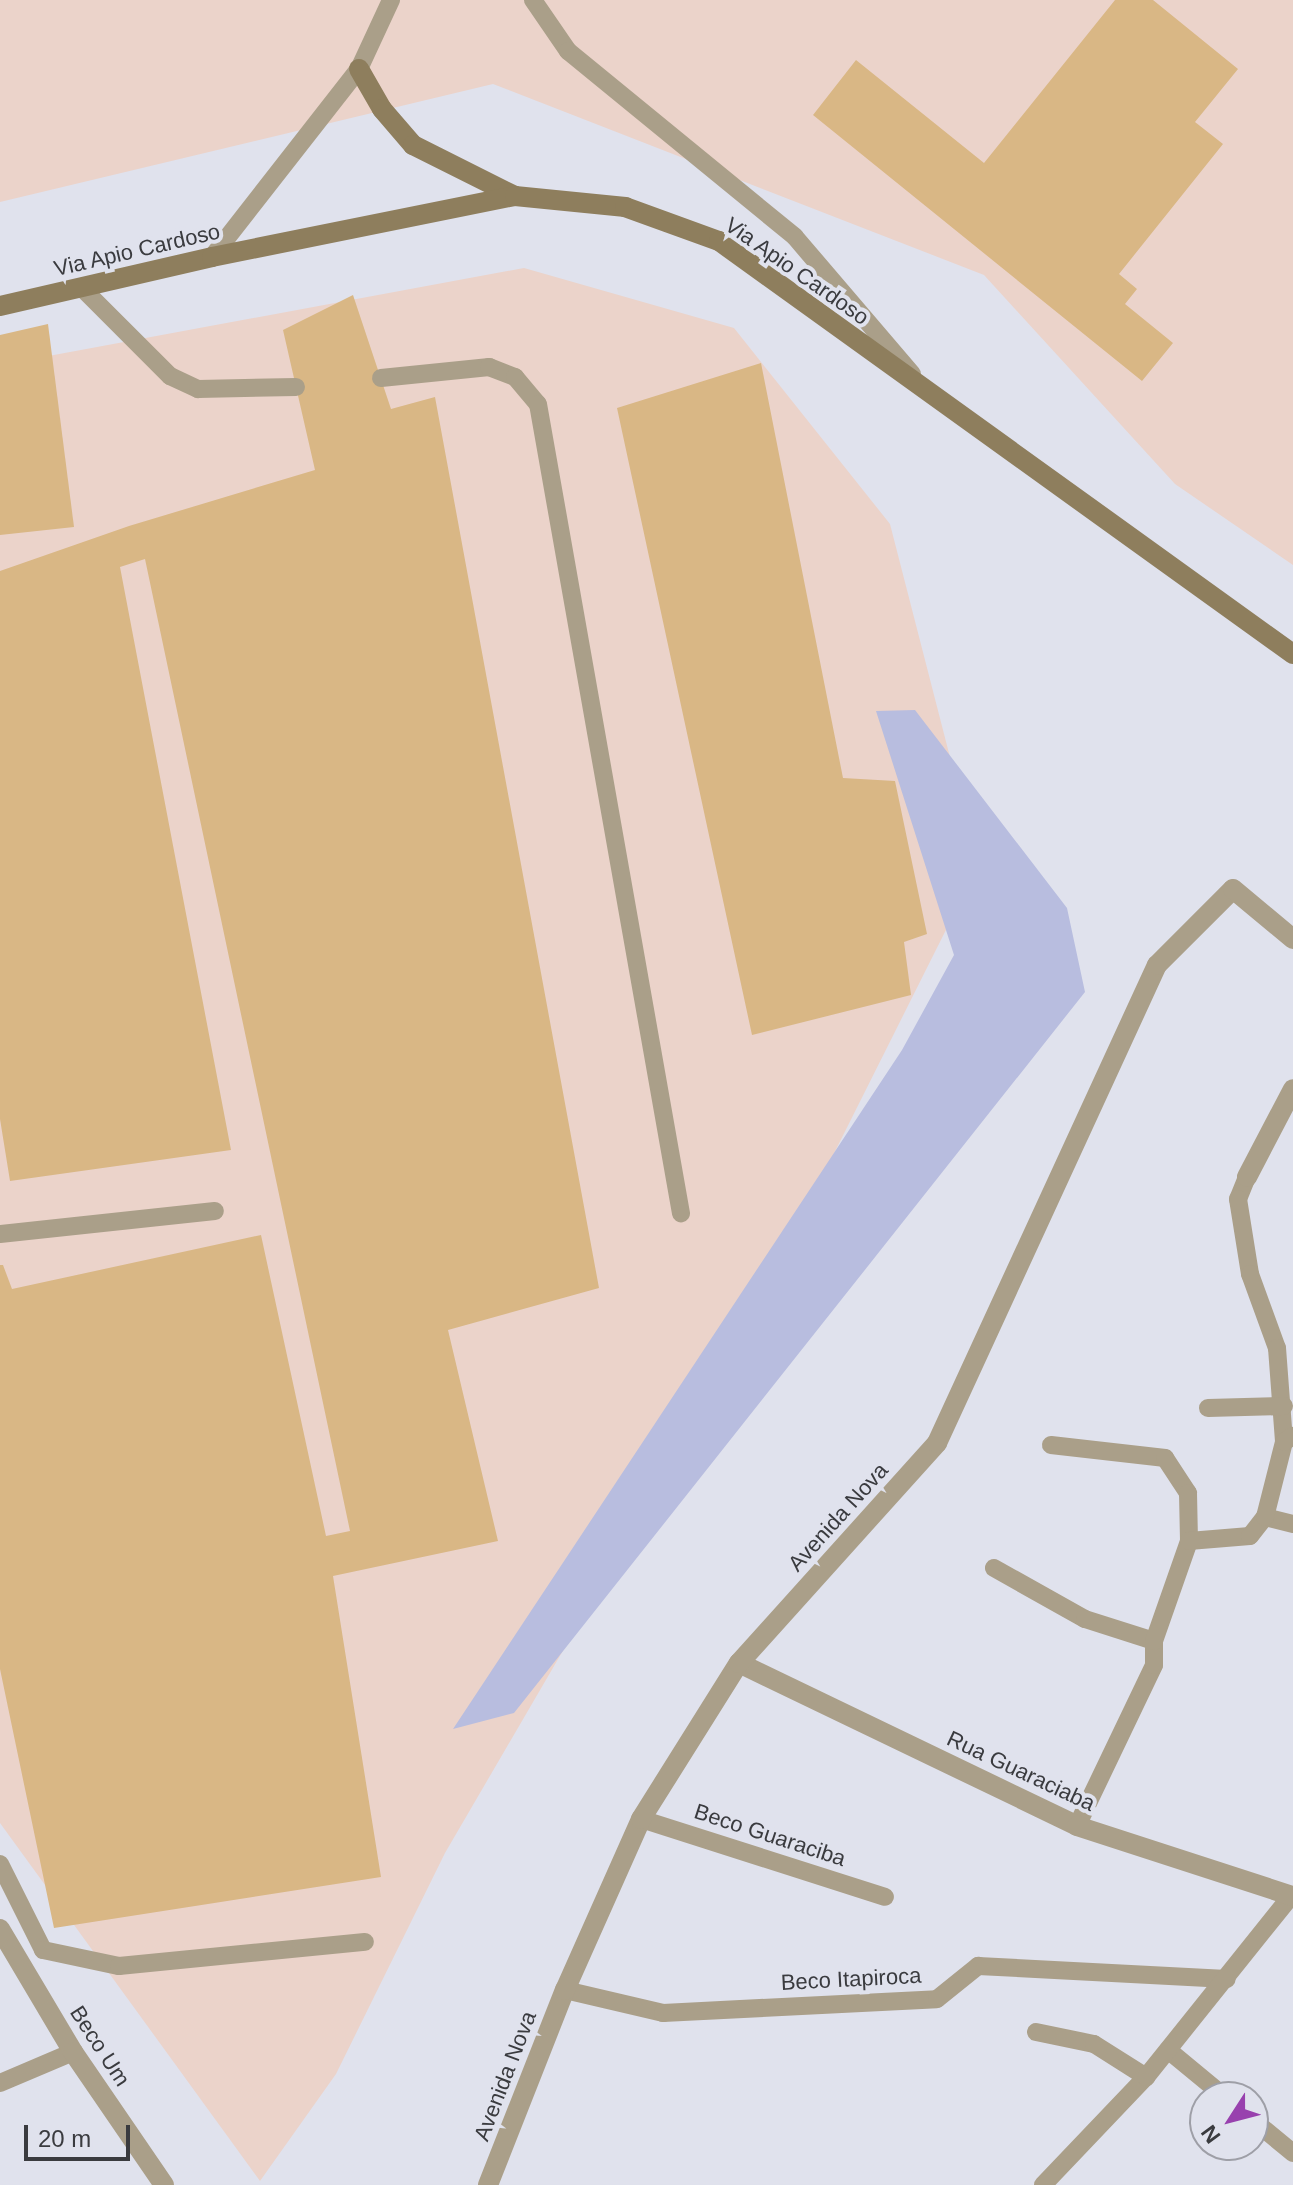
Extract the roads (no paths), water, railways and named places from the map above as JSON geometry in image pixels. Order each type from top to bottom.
[{"type":"street","points":[[359,69],[382,109],[413,145],[515,196]]},
{"type":"street","name":"Via Apio Cardoso","points":[[0,306],[212,257],[515,196],[625,207],[719,241],[1293,654]]},
{"type":"street","name":"Avenida Nova","points":[[488,2185],[565,1990],[641,1819],[739,1663],[937,1443],[1157,965],[1233,889],[1293,939]]},
{"type":"street","points":[[1247,1177],[1293,1089]]},
{"type":"street","name":"Rua Guaraciaba","points":[[739,1663],[1077,1826],[1292,1896]]},
{"type":"street","name":"Beco Um","points":[[0,1929],[73,2052],[164,2185]]},
{"type":"lane","points":[[374,0],[378,22]]},
{"type":"lane","points":[[212,257],[359,69],[378,22],[391,0]]},
{"type":"lane","points":[[533,0],[568,51],[795,237],[932,397]]},
{"type":"lane","points":[[81,287],[170,376],[198,389],[296,387]]},
{"type":"lane","points":[[381,378],[489,367],[515,377],[538,404],[681,1213]]},
{"type":"lane","points":[[1189,1541],[1250,1536],[1265,1517],[1289,1439],[1277,1348],[1250,1274],[1238,1199],[1247,1177]]},
{"type":"lane","points":[[0,1234],[215,1211]]},
{"type":"lane","points":[[1208,1408],[1284,1406]]},
{"type":"lane","points":[[1051,1445],[1165,1458],[1188,1493],[1189,1541],[1154,1641],[1154,1665],[1077,1826]]},
{"type":"lane","points":[[1265,1517],[1293,1524]]},
{"type":"lane","points":[[994,1568],[1085,1619],[1154,1641]]},
{"type":"lane","name":"Beco Guaraciba","points":[[641,1819],[885,1897]]},
{"type":"lane","points":[[0,1864],[43,1950],[119,1966],[365,1942]]},
{"type":"lane","points":[[1043,2185],[1146,2077],[1292,1896]]},
{"type":"lane","name":"Beco Itapiroca","points":[[565,1990],[663,2013],[937,1999],[978,1966],[1227,1979]]},
{"type":"lane","points":[[1036,2032],[1094,2044],[1146,2077]]},
{"type":"lane","points":[[1168,2050],[1206,2081]]},
{"type":"lane","points":[[0,2083],[73,2052]]},
{"type":"lane","points":[[1269,2133],[1293,2153]]}]
